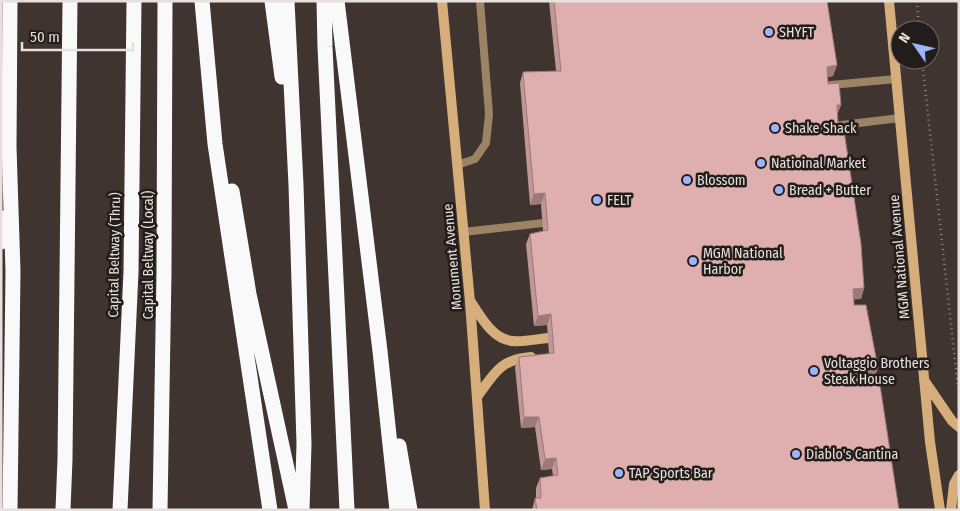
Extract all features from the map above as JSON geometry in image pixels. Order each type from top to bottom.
[{"type":"highway","points":[[10,1],[9,146],[13,271],[10,510]]},
{"type":"highway","points":[[62,1],[69,178]]},
{"type":"highway","points":[[62,510],[65,459],[70,1]]},
{"type":"highway","name":"Capital Beltway (Thru)","points":[[120,510],[131,272],[134,1]]},
{"type":"highway","name":"Capital Beltway (Local)","points":[[160,510],[164,272],[165,1]]},
{"type":"highway","points":[[202,1],[215,144],[270,510]]},
{"type":"highway","points":[[272,1],[296,185]]},
{"type":"highway","points":[[287,1],[296,185],[304,444],[302,510]]},
{"type":"highway","points":[[324,1],[325,57],[347,510]]},
{"type":"highway","points":[[337,1],[380,351],[397,510]]},
{"type":"highway","points":[[203,17],[250,294],[296,510]]},
{"type":"highway","points":[[1,242],[9,146]]},
{"type":"highway","points":[[380,351],[410,510]]},
{"type":"main road","name":"Monument Avenue","points":[[442,1],[470,302],[485,510]]},
{"type":"main road","name":"MGM National Avenue","points":[[888,1],[930,442],[940,510]]},
{"type":"main road","points":[[470,302],[493,332],[504,339],[512,341],[548,338]]},
{"type":"main road","points":[[476,397],[498,369],[508,361],[517,358],[542,356]]},
{"type":"main road","points":[[924,379],[952,421],[959,427]]},
{"type":"main road","points":[[951,510],[954,484],[959,475]]},
{"type":"lane","points":[[457,165],[475,159],[486,143],[489,114],[480,1]]},
{"type":"lane","points":[[824,86],[896,79]]},
{"type":"lane","points":[[833,126],[900,118]]},
{"type":"lane","points":[[463,232],[543,223]]},
{"type":"path","points":[[917,1],[918,20]]},
{"type":"path","points":[[923,70],[959,397]]},
{"type":"building","name":"MGM National Harbor","points":[[554,1],[827,1],[837,65],[827,67],[828,84],[839,83],[841,105],[837,105],[838,125],[843,124],[861,244],[864,288],[853,289],[854,305],[866,305],[878,368],[867,369],[868,386],[880,385],[899,510],[537,510],[535,498],[541,498],[540,478],[558,475],[556,458],[545,459],[539,417],[524,417],[519,357],[554,353],[551,314],[538,316],[530,234],[548,230],[545,193],[534,194],[523,72],[561,71]]},
{"type":"place","name":"SHYFT","points":[[769,32]]},
{"type":"place","name":"Shake Shack","points":[[775,128]]},
{"type":"place","name":"Natioinal Market","points":[[761,163]]},
{"type":"place","name":"Blossom","points":[[687,180]]},
{"type":"place","name":"Bread + Butter","points":[[779,190]]},
{"type":"place","name":"FELT","points":[[597,200]]},
{"type":"place","name":"MGM National Harbor","points":[[693,261]]},
{"type":"place","name":"Voltaggio Brothers Steak House","points":[[814,371]]},
{"type":"place","name":"Diablo's Cantina","points":[[796,454]]},
{"type":"place","name":"TAP Sports Bar","points":[[619,473]]}]
